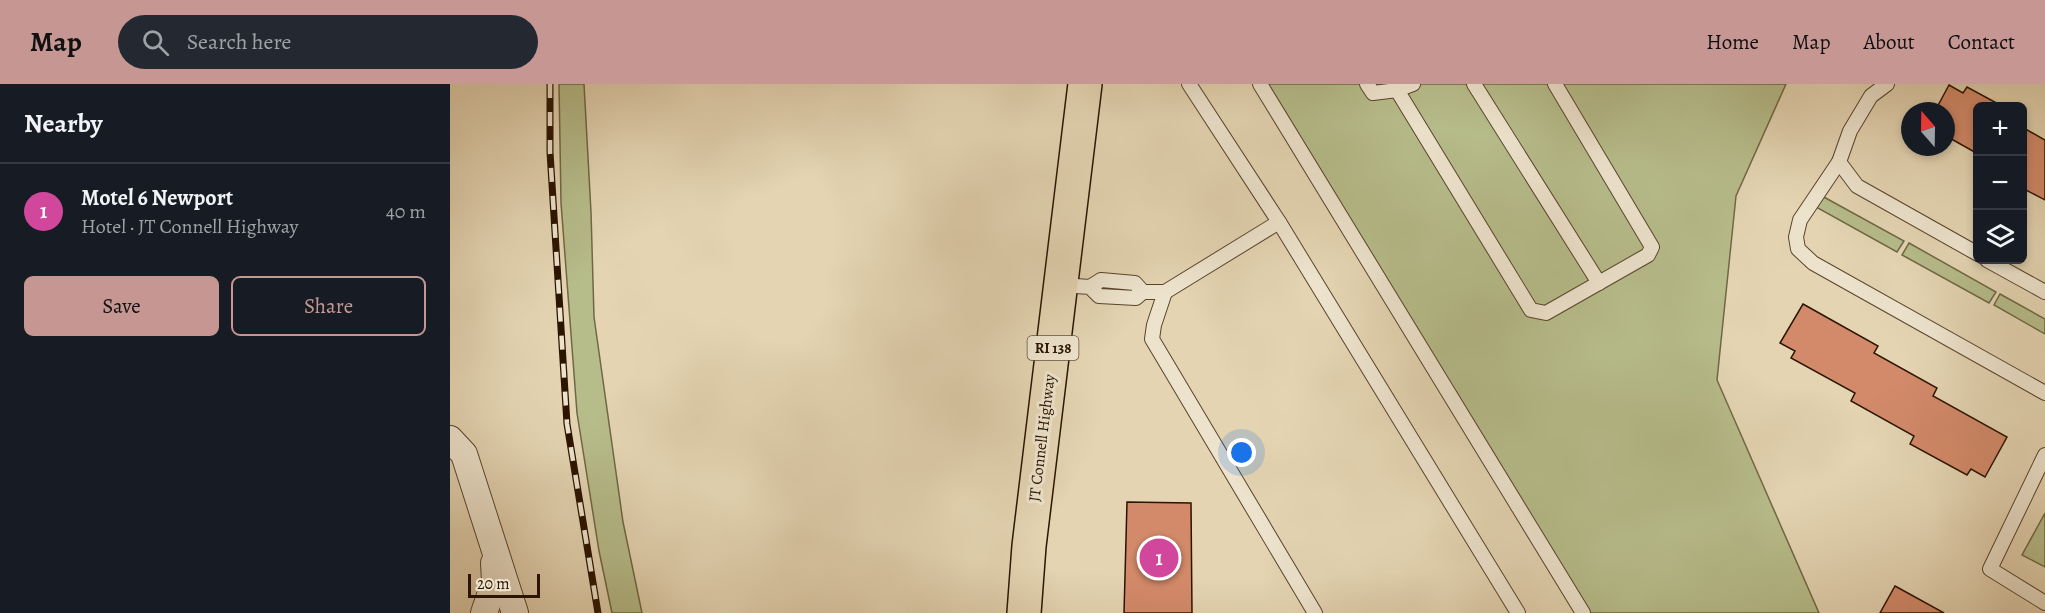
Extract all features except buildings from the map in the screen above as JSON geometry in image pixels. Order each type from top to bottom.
[{"type":"highway","name":"JT Connell Highway","points":[[1024,613],[1029,546],[1076,286],[1084,84]]},
{"type":"street","points":[[450,439],[464,454],[515,613]]},
{"type":"street","points":[[484,613],[495,581],[493,547]]},
{"type":"lane","points":[[1188,84],[1279,222],[1518,613]]},
{"type":"lane","points":[[1260,84],[1583,613]]},
{"type":"lane","points":[[1367,84],[1373,93],[1397,90],[1413,84]]},
{"type":"lane","points":[[1474,84],[1599,283]]},
{"type":"lane","points":[[1397,90],[1532,309],[1546,313],[1648,255],[1652,247],[1555,84]]},
{"type":"lane","points":[[1887,84],[1871,96],[1865,105],[1850,131],[1839,162],[1800,220],[1796,237],[1798,249],[1813,263],[2045,393]]},
{"type":"lane","points":[[1839,162],[1857,186],[1973,252]]},
{"type":"lane","points":[[1076,286],[1099,296],[1136,298],[1143,292],[1165,292],[1279,222]]},
{"type":"lane","points":[[1994,264],[2045,292]]},
{"type":"lane","points":[[1165,292],[1154,325],[1152,339],[1315,613]]},
{"type":"lane","points":[[2045,455],[1990,569],[2045,603]]},
{"type":"green space","points":[[559,84],[584,84],[594,317],[623,522],[642,613],[612,613],[599,551],[577,413],[561,203]]},
{"type":"green space","points":[[1268,84],[1786,84],[1736,196],[1717,380],[1819,613],[1590,613]]},
{"type":"green space","points":[[1822,196],[1904,241],[1897,252],[1816,207]]},
{"type":"green space","points":[[1909,243],[1996,292],[1989,303],[1902,255]]},
{"type":"green space","points":[[2000,294],[2045,319],[2045,334],[1994,305]]},
{"type":"green space","points":[[2045,513],[2045,567],[2022,555]]},
{"type":"railway","points":[[550,84],[550,152],[567,424],[598,613]]},
{"type":"place","name":"Motel 6 Newport","points":[[1159,558]]}]
